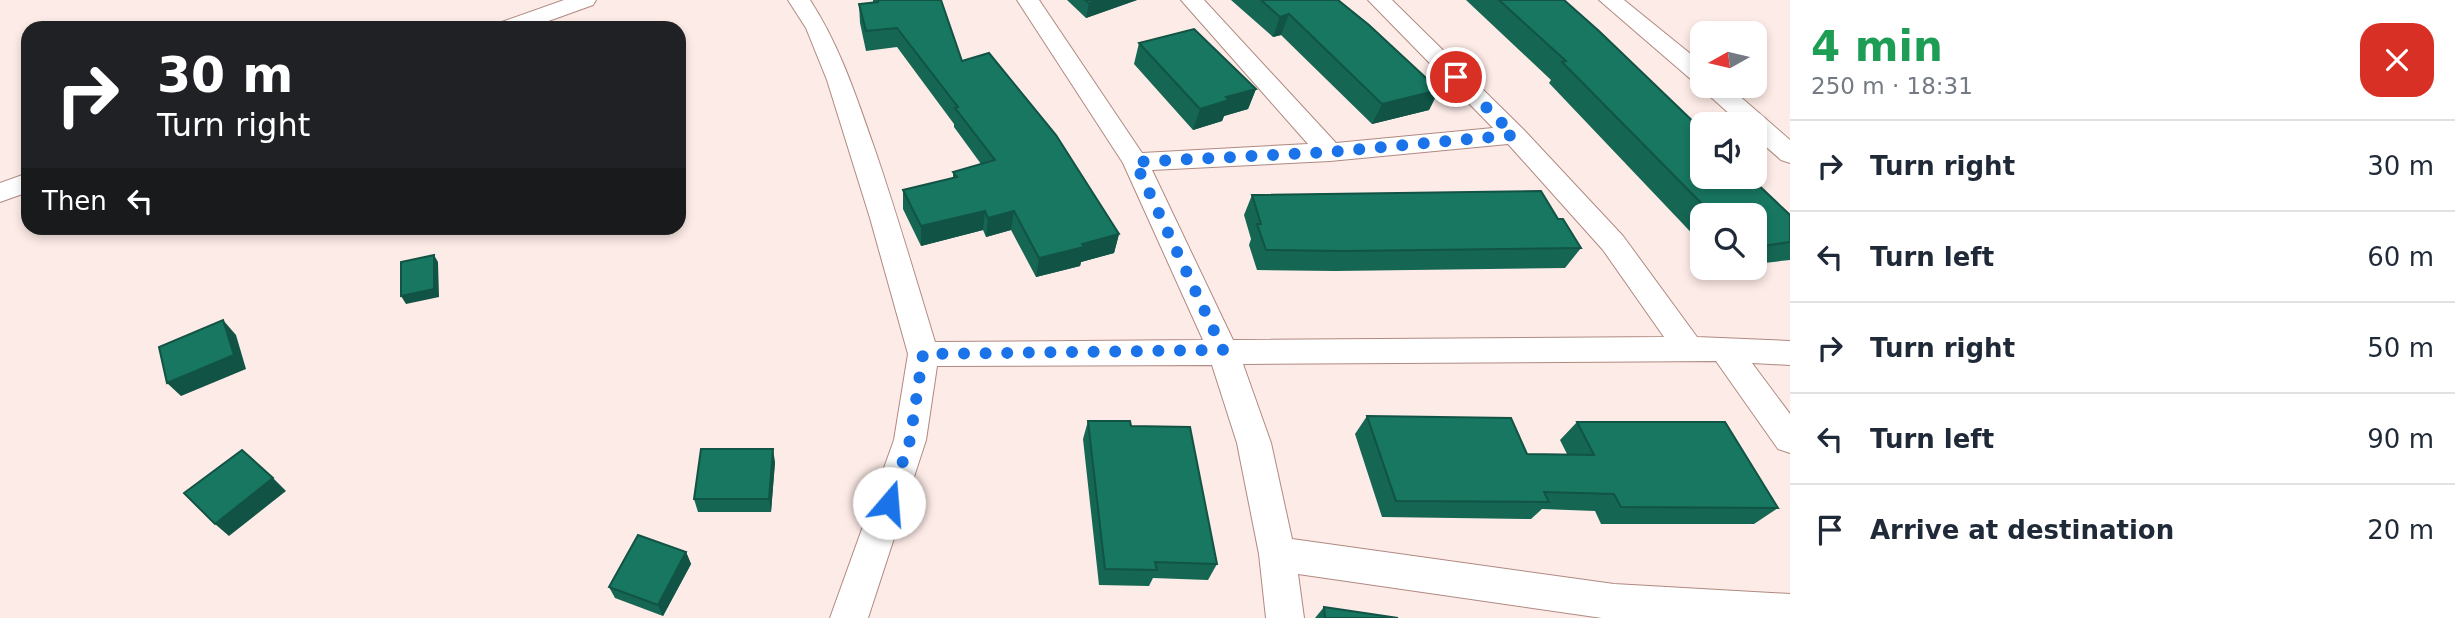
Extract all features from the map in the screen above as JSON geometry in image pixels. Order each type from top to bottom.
[{"type":"street","points":[[526,21],[585,0]]},
{"type":"street","points":[[799,0],[817,28],[839,80],[884,218],[923,354],[910,440],[849,618]]},
{"type":"street","points":[[1028,0],[1135,162],[1223,350],[1254,443],[1277,554],[1285,618]]},
{"type":"street","points":[[1192,0],[1330,152]]},
{"type":"street","points":[[1379,0],[1514,135],[1613,243],[1689,349]]},
{"type":"street","points":[[1610,0],[1690,66]]},
{"type":"street","points":[[1727,98],[1790,154]]},
{"type":"street","points":[[1135,162],[1330,152],[1514,135]]},
{"type":"street","points":[[0,193],[21,185]]},
{"type":"street","points":[[923,354],[1689,349],[1790,353]]},
{"type":"street","points":[[1724,349],[1790,439]]},
{"type":"street","points":[[1277,554],[1616,610],[1790,612]]},
{"type":"building","points":[[878,0],[941,0],[962,61],[989,53],[1056,135],[1119,234],[1082,244],[1084,247],[1039,258],[1014,211],[988,218],[985,211],[921,226],[903,190],[957,177],[953,172],[995,160],[897,28],[866,31],[859,4]]},
{"type":"building","points":[[1261,0],[1338,0],[1439,90],[1382,104],[1289,14],[1280,17]]},
{"type":"building","points":[[1499,0],[1564,0],[1690,118],[1690,189],[1763,189],[1790,215],[1790,242],[1767,245],[1767,203],[1701,203],[1562,62],[1566,61]]},
{"type":"building","points":[[1194,29],[1256,89],[1226,97],[1229,100],[1200,109],[1139,43]]},
{"type":"building","points":[[1541,191],[1558,219],[1563,219],[1581,248],[1266,250],[1257,224],[1261,224],[1252,195]]},
{"type":"building","points":[[434,255],[434,289],[401,296],[401,262]]},
{"type":"building","points":[[223,320],[234,355],[167,383],[159,347]]},
{"type":"building","points":[[1367,416],[1511,418],[1527,454],[1594,455],[1577,422],[1725,422],[1778,508],[1621,507],[1614,494],[1544,492],[1549,502],[1396,501]]},
{"type":"building","points":[[1088,421],[1130,421],[1131,426],[1190,427],[1217,564],[1155,562],[1157,570],[1105,569]]},
{"type":"building","points":[[701,449],[773,449],[769,499],[694,499]]},
{"type":"building","points":[[242,450],[273,478],[215,524],[184,493]]},
{"type":"building","points":[[638,535],[686,552],[658,605],[609,587]]},
{"type":"building","points":[[1324,607],[1398,618],[1325,618]]},
{"type":"route","points":[[889,503],[910,440],[923,354],[1223,350],[1135,162],[1330,152],[1514,135],[1456,77]]}]
